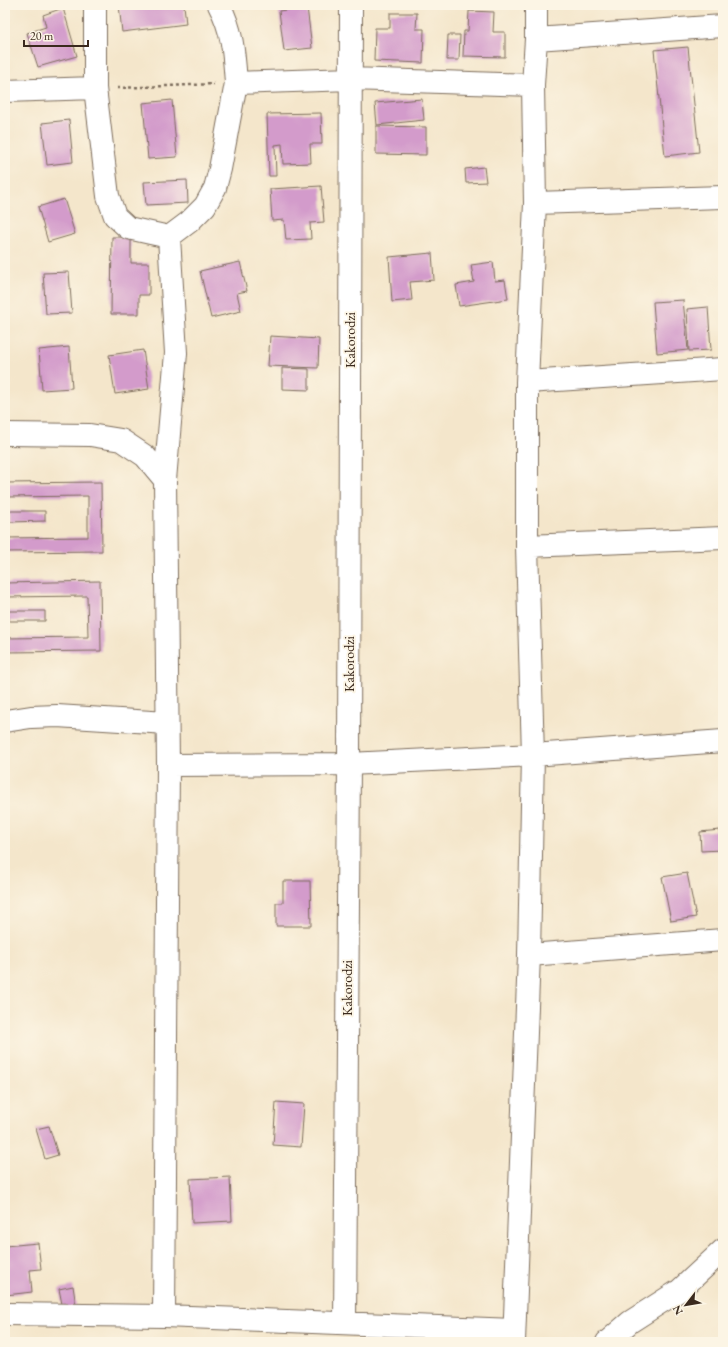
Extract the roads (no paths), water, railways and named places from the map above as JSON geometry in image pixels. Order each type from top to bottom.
[{"type":"street","points":[[96,5],[95,88],[108,196],[115,216],[128,228],[169,236],[189,222],[205,206],[215,188],[220,169],[236,83],[232,38],[223,12],[218,5]]},
{"type":"street","name":"Kakorodzi","points":[[345,1323],[349,764],[351,5]]},
{"type":"street","points":[[5,1314],[164,1316],[345,1323],[514,1336],[529,955],[533,755],[527,546],[527,382],[535,203],[533,85],[536,39],[536,5]]},
{"type":"street","points":[[536,39],[723,26]]},
{"type":"street","points":[[236,83],[351,79],[533,85]]},
{"type":"street","points":[[5,91],[95,88]]},
{"type":"street","points":[[535,203],[723,197]]},
{"type":"street","points":[[164,1316],[168,765],[165,480],[176,353],[169,236]]},
{"type":"street","points":[[527,382],[723,369]]},
{"type":"street","points":[[5,434],[90,435],[121,440],[145,456],[165,480]]},
{"type":"street","points":[[527,546],[723,538]]},
{"type":"street","points":[[5,721],[31,717],[57,716],[167,723]]},
{"type":"street","points":[[168,765],[349,764],[533,755],[723,741]]},
{"type":"street","points":[[529,955],[723,940]]},
{"type":"street","points":[[607,1342],[630,1322],[680,1290],[723,1250]]}]
